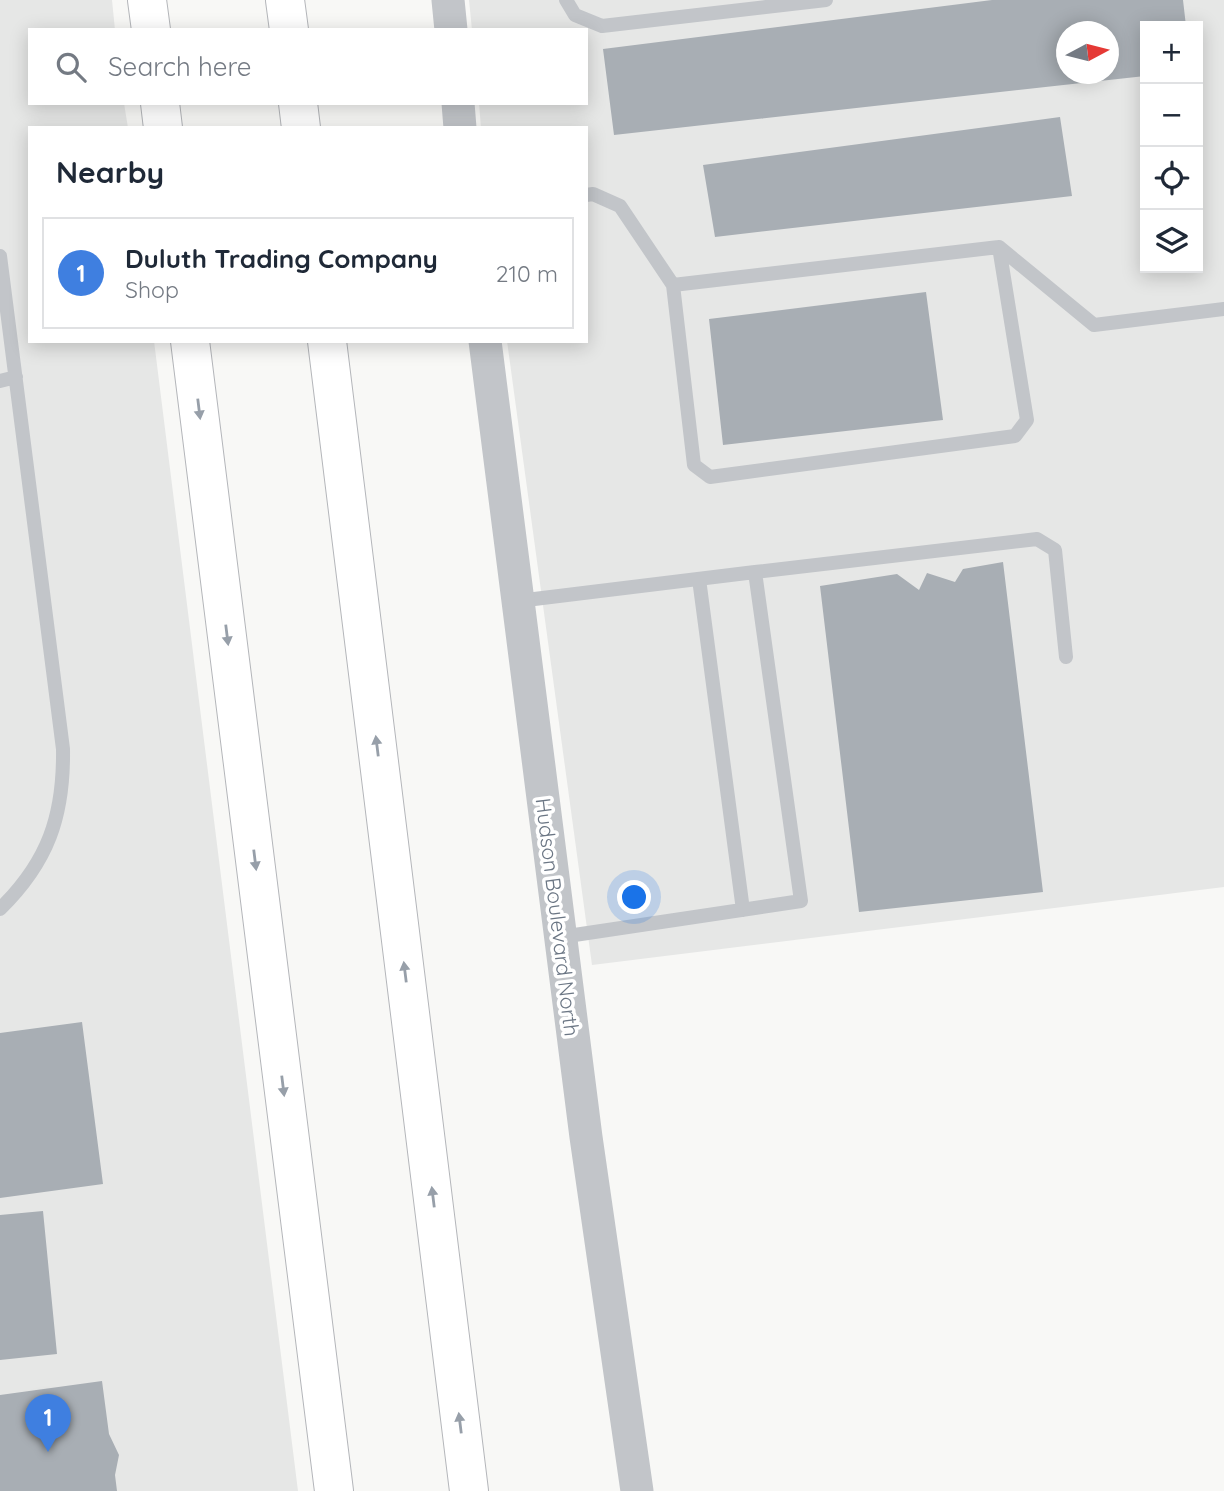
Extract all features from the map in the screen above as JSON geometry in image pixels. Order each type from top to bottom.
[{"type":"highway","points":[[147,0],[150,28]]},
{"type":"highway","points":[[285,0],[289,28]]},
{"type":"highway","points":[[160,105],[163,126]]},
{"type":"highway","points":[[298,105],[301,126]]},
{"type":"highway","points":[[190,343],[334,1491]]},
{"type":"highway","points":[[327,343],[469,1491]]},
{"type":"street","points":[[448,0],[451,28]]},
{"type":"street","points":[[458,105],[460,126]]},
{"type":"street","name":"Hudson Boulevard North","points":[[485,343],[586,1137],[637,1491]]},
{"type":"lane","points":[[566,0],[576,15],[602,26],[825,0]]},
{"type":"lane","points":[[588,195],[593,194],[620,206],[673,285],[694,465],[710,477],[1015,436],[1027,420],[999,247]]},
{"type":"lane","points":[[673,285],[999,247],[1094,326],[1224,309]]},
{"type":"lane","points":[[0,256],[63,749],[64,782],[57,818],[38,863],[0,909]]},
{"type":"lane","points":[[0,381],[16,377]]},
{"type":"lane","points":[[518,601],[1037,539],[1055,550],[1066,657]]},
{"type":"lane","points":[[561,937],[802,901],[755,572]]},
{"type":"lane","points":[[699,579],[743,910]]},
{"type":"shaded area","points":[[0,0],[112,0],[115,28],[28,28],[28,105],[124,105],[128,126],[28,126],[28,343],[154,343],[298,1491],[0,1491]]},
{"type":"shaded area","points":[[469,0],[1224,0],[1224,887],[592,965],[507,343],[588,343],[588,126],[481,126],[479,105],[588,105],[588,28],[472,28]]},
{"type":"building","points":[[992,0],[1183,0],[1185,21],[1140,21],[1140,77],[1119,79],[1119,21],[1056,21],[1056,84],[1073,84],[614,135],[603,49]]},
{"type":"building","points":[[1060,117],[1072,196],[715,237],[703,165]]},
{"type":"building","points":[[926,292],[943,420],[723,445],[709,319]]},
{"type":"building","points":[[1003,562],[1043,892],[859,912],[820,586],[897,574],[919,590],[927,573],[955,582],[963,569]]},
{"type":"building","points":[[82,1022],[103,1184],[0,1198],[0,1033]]},
{"type":"building","points":[[43,1211],[57,1354],[0,1360],[0,1215]]},
{"type":"building","points":[[102,1381],[109,1434],[119,1455],[115,1475],[117,1491],[0,1491],[0,1395]]},
{"type":"place","name":"Duluth Trading Company","points":[[48,1452]]}]
